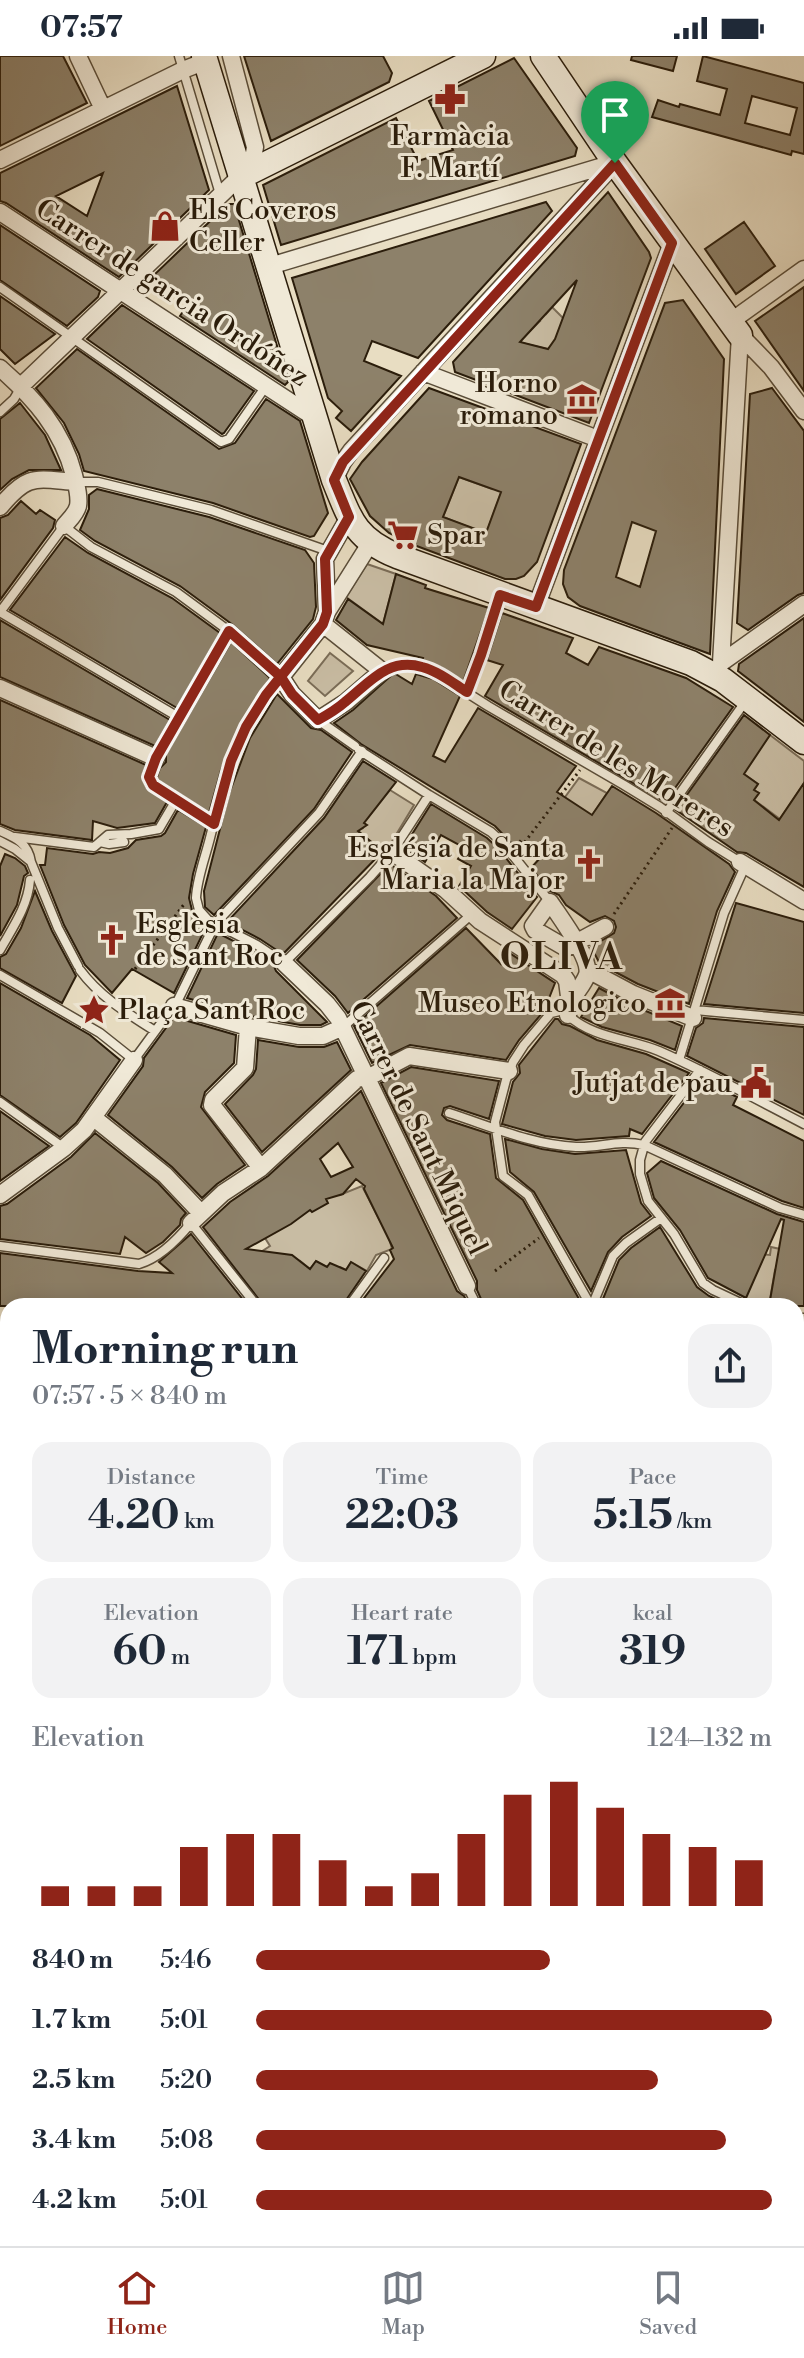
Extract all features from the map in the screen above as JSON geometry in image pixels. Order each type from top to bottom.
[{"type":"main road","points":[[252,169],[483,56]]},
{"type":"main road","points":[[543,56],[615,163],[735,329]]},
{"type":"main road","points":[[193,61],[252,169],[270,266],[334,480],[365,552],[397,556],[682,660],[718,669],[748,698],[804,742]]},
{"type":"street","points":[[78,56],[103,109]]},
{"type":"street","points":[[21,386],[220,194],[252,169],[255,147],[231,56]]},
{"type":"street","points":[[0,160],[193,61]]},
{"type":"street","points":[[270,266],[615,163]]},
{"type":"street","points":[[334,480],[351,451],[615,163]]},
{"type":"street","points":[[559,179],[573,190],[575,207]]},
{"type":"street","name":"Carrer de garcia Ordóñez","points":[[0,212],[315,418]]},
{"type":"street","points":[[536,607],[672,243]]},
{"type":"street","points":[[718,669],[735,329],[804,269]]},
{"type":"street","points":[[735,329],[771,367],[804,411]]},
{"type":"street","points":[[0,368],[21,386],[56,430],[67,453],[76,482],[78,508],[64,526]]},
{"type":"street","points":[[423,372],[598,439]]},
{"type":"street","points":[[0,507],[18,487],[32,479],[76,482]]},
{"type":"street","points":[[349,517],[328,551],[324,565],[325,618],[382,671],[346,702],[318,720],[292,694],[281,677],[325,618],[365,552]]},
{"type":"street","points":[[328,551],[365,552]]},
{"type":"street","points":[[718,669],[804,604]]},
{"type":"street","points":[[0,688],[156,758]]},
{"type":"street","points":[[392,852],[442,886],[472,914],[563,975],[567,981],[569,1009]]},
{"type":"street","points":[[743,863],[804,901]]},
{"type":"street","points":[[569,1009],[588,970],[576,942],[550,902],[533,926],[566,948],[576,942],[605,927]]},
{"type":"street","name":"Carrer de Sant Miquel","points":[[284,963],[327,1004],[343,1027],[467,1286]]},
{"type":"street","points":[[588,970],[633,994],[694,1014]]},
{"type":"street","points":[[174,1006],[248,1027],[313,1037],[343,1027]]},
{"type":"street","points":[[248,1027],[245,1068],[212,1103],[261,1168]]},
{"type":"street","points":[[94,1118],[165,1175],[196,1217],[223,1193],[261,1168],[352,1083],[400,1059],[414,1056],[509,1071]]},
{"type":"street","points":[[0,1195],[64,1148],[94,1118],[134,1060]]},
{"type":"lane","points":[[193,61],[220,194]]},
{"type":"lane","points":[[0,287],[221,442],[229,439],[266,386]]},
{"type":"lane","points":[[0,412],[14,399],[21,386]]},
{"type":"lane","points":[[76,482],[98,482],[211,510],[328,551]]},
{"type":"lane","points":[[180,718],[0,612],[64,526],[91,547],[170,588],[229,631],[281,677],[253,714],[228,769],[197,890],[201,914],[284,963],[392,852],[429,795]]},
{"type":"lane","points":[[467,692],[500,595]]},
{"type":"lane","points":[[214,824],[150,783],[149,777],[156,758],[229,631]]},
{"type":"lane","name":"Carrer de les Moreres","points":[[382,671],[402,665],[422,666],[624,785],[743,863]]},
{"type":"lane","points":[[666,813],[748,698]]},
{"type":"lane","points":[[318,720],[429,795],[491,832],[550,902]]},
{"type":"lane","points":[[0,975],[100,1033],[134,1060],[174,1006],[215,924],[319,813],[358,749]]},
{"type":"lane","points":[[0,831],[15,837],[94,847],[108,835],[159,829],[176,800]]},
{"type":"lane","points":[[15,837],[29,850],[58,928],[79,968],[107,1000],[155,1031]]},
{"type":"lane","points":[[0,841],[31,862]]},
{"type":"lane","points":[[100,842],[124,842]]},
{"type":"lane","points":[[679,1060],[724,913],[743,863]]},
{"type":"lane","points":[[0,950],[29,896],[30,880]]},
{"type":"lane","points":[[343,1027],[472,914]]},
{"type":"lane","points":[[587,1298],[528,1195],[503,1176],[495,1122],[509,1071],[518,1053],[551,1013],[569,1009],[575,1021],[679,1060],[804,1124]]},
{"type":"lane","points":[[694,1014],[804,1020]]},
{"type":"lane","points":[[700,1070],[644,1145],[640,1174],[648,1201],[674,1234],[703,1283],[730,1298]]},
{"type":"lane","points":[[0,1102],[64,1148]]},
{"type":"lane","points":[[449,1113],[498,1132],[578,1147],[627,1141],[644,1145],[780,1208],[804,1215]]},
{"type":"lane","points":[[0,1246],[139,1264],[149,1261],[163,1250],[196,1217],[252,1298]]},
{"type":"lane","points":[[595,1298],[613,1256],[661,1218]]},
{"type":"lane","points":[[355,1298],[384,1258]]},
{"type":"lane","points":[[467,1286],[473,1298]]},
{"type":"path","points":[[514,856],[580,770]]},
{"type":"path","points":[[605,927],[673,827]]},
{"type":"path","points":[[135,969],[182,905]]},
{"type":"path","points":[[495,1271],[549,1231]]},
{"type":"shaded area","points":[[534,303],[546,314],[552,307],[566,321],[551,350],[517,339],[540,321],[528,310]]},
{"type":"shaded area","points":[[499,470],[501,493],[486,534],[443,517],[459,477],[492,489]]},
{"type":"shaded area","points":[[367,564],[396,574],[383,624],[346,597]]},
{"type":"shaded area","points":[[330,653],[353,671],[325,696],[308,681]]},
{"type":"shaded area","points":[[770,735],[804,761],[804,783],[780,819],[754,800],[759,793],[754,790],[758,784],[742,773]]},
{"type":"shaded area","points":[[579,778],[607,793],[585,826],[538,842],[531,850],[527,849]]},
{"type":"shaded area","points":[[390,790],[414,805],[385,853],[358,831]]},
{"type":"shaded area","points":[[362,1186],[392,1249],[376,1255],[367,1271],[351,1262],[346,1270],[327,1267],[316,1261],[310,1269],[300,1261],[294,1269],[261,1252],[270,1246],[265,1238],[337,1187],[340,1195]]},
{"type":"shaded area","points":[[771,1247],[780,1249],[793,1273],[775,1270],[770,1298],[744,1298],[759,1254],[770,1255]]},
{"type":"building","points":[[0,56],[63,56],[87,103],[0,146]]},
{"type":"building","points":[[244,56],[383,56],[392,73],[389,82],[271,141]]},
{"type":"building","points":[[632,56],[677,56],[673,71],[631,60]]},
{"type":"building","points":[[703,56],[804,83],[804,154],[792,151],[791,155],[652,117],[658,100],[720,115],[727,89],[697,81]],"holes":[[[752,96],[797,108],[790,135],[745,123]]]},
{"type":"building","points":[[514,58],[577,148],[575,156],[281,245],[263,185],[396,118],[418,161],[453,150],[429,101]]},
{"type":"building","points":[[177,86],[209,190],[119,277],[0,201],[0,173]],"holes":[[[103,173],[87,216],[56,196]]]},
{"type":"building","points":[[608,192],[651,258],[589,423],[455,372],[453,362]],"holes":[[[577,280],[555,339],[548,349],[520,342]]]},
{"type":"building","points":[[546,202],[552,211],[418,358],[372,341],[364,361],[401,376],[351,431],[336,418],[342,411],[328,398],[292,278]]},
{"type":"building","points":[[228,204],[234,204],[288,382],[285,385],[180,316],[191,300],[154,275]]},
{"type":"building","points":[[744,222],[775,266],[736,294],[705,249]]},
{"type":"building","points":[[0,225],[100,291],[98,297],[67,326],[0,280]]},
{"type":"building","points":[[804,287],[804,391],[755,321]]},
{"type":"building","points":[[0,296],[55,334],[15,364],[0,349]]},
{"type":"building","points":[[683,300],[724,359],[710,654],[580,606],[568,597],[563,584],[564,570],[665,303]],"holes":[[[632,522],[656,531],[640,587],[616,577]]]},
{"type":"building","points":[[122,305],[254,391],[224,433],[87,339]]},
{"type":"building","points":[[77,349],[219,449],[235,443],[266,399],[300,421],[328,513],[314,536],[213,503],[84,471],[64,423],[36,388]]},
{"type":"building","points":[[429,388],[581,444],[537,562],[524,576],[516,579],[505,579],[389,533],[370,516],[350,479]],"holes":[[[459,477],[501,492],[486,533],[443,517]]]},
{"type":"building","points":[[772,388],[804,431],[804,593],[748,630],[737,623],[750,394]]},
{"type":"building","points":[[20,403],[45,435],[61,470],[29,470],[0,490],[0,419]]},
{"type":"building","points":[[97,489],[209,517],[305,550],[314,563],[316,607],[313,619],[277,664],[233,625],[180,586],[80,530],[89,509],[89,495]]},
{"type":"building","points":[[21,501],[36,514],[40,510],[55,520],[53,528],[0,600],[0,518],[8,515]]},
{"type":"building","points":[[65,537],[88,553],[172,598],[220,633],[177,708],[10,610]]},
{"type":"building","points":[[396,574],[426,585],[425,588],[489,608],[463,682],[440,667],[422,661],[423,658],[367,645],[336,620],[348,599],[383,624]]},
{"type":"building","points":[[502,613],[573,638],[566,653],[588,665],[599,647],[686,678],[733,707],[665,802],[485,696],[503,665],[487,660]]},
{"type":"building","points":[[804,618],[804,722],[738,671],[739,664]]},
{"type":"building","points":[[0,620],[170,720],[155,746],[0,677]]},
{"type":"building","points":[[231,642],[270,678],[237,732],[221,770],[209,813],[157,777],[166,762],[166,754]]},
{"type":"building","points":[[394,673],[412,684],[416,674],[433,679],[460,696],[433,756],[445,762],[478,708],[576,766],[557,792],[592,815],[612,786],[729,864],[735,872],[717,911],[689,1004],[638,984],[600,964],[591,947],[614,933],[614,921],[605,916],[590,922],[550,891],[531,868],[540,858],[520,841],[515,847],[495,826],[361,744],[334,723]]},
{"type":"building","points":[[277,694],[311,728],[321,730],[352,752],[314,809],[214,915],[205,907],[204,891],[229,794],[250,738]]},
{"type":"building","points":[[0,700],[146,765],[142,777],[147,788],[167,802],[155,823],[117,828],[93,821],[92,840],[15,830],[0,824]]},
{"type":"building","points":[[744,715],[770,735],[744,774],[758,784],[754,790],[759,793],[754,800],[779,820],[804,783],[804,887],[746,853],[737,852],[676,810]]},
{"type":"building","points":[[363,761],[396,782],[364,823],[367,825],[358,831],[381,853],[285,952],[281,953],[227,922],[324,818]]},
{"type":"building","points":[[431,804],[487,838],[537,897],[512,929],[487,912],[459,886],[471,866],[458,859],[465,848],[441,835],[425,862],[404,847]]},
{"type":"building","points":[[178,810],[206,827],[189,898],[193,914],[206,927],[174,993],[132,969],[112,993],[85,965],[64,925],[40,865],[45,865],[47,848],[110,853],[128,848],[136,840],[161,836]]},
{"type":"building","points":[[5,854],[25,866],[28,873],[24,876],[17,905],[0,936],[0,866]]},
{"type":"building","points":[[390,864],[436,896],[457,918],[348,1013],[335,996],[297,960]]},
{"type":"building","points":[[35,891],[76,976],[62,1003],[0,968],[0,957],[6,954],[21,928]]},
{"type":"building","points":[[736,903],[804,922],[804,1013],[704,1004]]},
{"type":"building","points":[[466,928],[501,964],[508,952],[555,983],[544,1011],[506,1060],[410,1045],[372,1063],[354,1026]]},
{"type":"building","points":[[218,933],[273,964],[276,971],[327,1022],[300,1025],[250,1016],[187,998]]},
{"type":"building","points":[[0,983],[90,1035],[120,1060],[76,1123],[60,1137],[0,1095]]},
{"type":"building","points":[[599,988],[682,1026],[675,1050],[602,1027],[581,1017]]},
{"type":"building","points":[[174,1017],[236,1035],[234,1063],[205,1092],[201,1107],[245,1165],[202,1198],[172,1167],[108,1115]]},
{"type":"building","points":[[704,1018],[804,1027],[804,1115],[687,1056],[696,1028]]},
{"type":"building","points":[[555,1019],[597,1040],[646,1054],[689,1073],[642,1134],[630,1129],[629,1136],[576,1140],[545,1136],[502,1124],[513,1082],[520,1073],[519,1065]]},
{"type":"building","points":[[258,1040],[299,1047],[324,1047],[337,1042],[351,1070],[262,1152],[225,1104],[253,1075]]},
{"type":"building","points":[[411,1067],[499,1081],[489,1119],[450,1106],[444,1108],[442,1115],[447,1120],[490,1134],[496,1178],[523,1200],[578,1298],[480,1298],[477,1281],[381,1083]]},
{"type":"building","points":[[702,1079],[737,1097],[733,1105],[804,1141],[804,1208],[782,1201],[654,1142]]},
{"type":"building","points":[[361,1091],[457,1291],[465,1298],[364,1298],[394,1259],[390,1250],[393,1248],[365,1186],[356,1179],[343,1194],[326,1199],[328,1203],[312,1212],[310,1210],[246,1249],[292,1255],[310,1269],[316,1261],[327,1267],[330,1263],[346,1270],[351,1262],[366,1271],[347,1298],[258,1298],[203,1227],[230,1202],[268,1176]],"holes":[[[338,1143],[353,1167],[331,1177],[320,1159]]]},
{"type":"building","points":[[0,1111],[49,1146],[0,1181]]},
{"type":"building","points":[[95,1133],[158,1183],[186,1213],[180,1225],[146,1253],[125,1237],[120,1254],[0,1239],[0,1206],[71,1157]]},
{"type":"building","points":[[505,1139],[575,1154],[626,1150],[641,1203],[651,1216],[622,1237],[608,1252],[591,1291],[534,1192],[510,1172]]},
{"type":"building","points":[[661,1161],[777,1214],[804,1222],[804,1298],[770,1298],[784,1220],[781,1219],[746,1298],[708,1278],[680,1230],[654,1198],[647,1173]]},
{"type":"building","points":[[660,1227],[697,1287],[713,1298],[603,1298],[619,1260]]},
{"type":"building","points":[[191,1234],[242,1298],[0,1298],[0,1253],[172,1273],[159,1262]]},
{"type":"place","name":"Farmàcia F. Martí","points":[[450,99]]},
{"type":"place","name":"Els Coveros Celler","points":[[165,226]]},
{"type":"place","name":"Horno romano","points":[[582,399]]},
{"type":"place","name":"Spar","points":[[403,535]]},
{"type":"place","name":"Església de Santa Maria la Major","points":[[589,864]]},
{"type":"place","name":"Esglèsia de Sant Roc","points":[[112,940]]},
{"type":"place","name":"Museo Etnologico","points":[[670,1003]]},
{"type":"place","name":"Plaça Sant Roc","points":[[94,1010]]},
{"type":"place","name":"Jutjat de pau","points":[[756,1083]]},
{"type":"district","name":"OLIVA","points":[[562,958]]},
{"type":"route","points":[[615,163],[343,462],[334,480],[349,517],[325,559],[327,612],[323,624],[281,677],[266,695],[253,714],[231,761],[214,824],[150,783],[153,763],[229,631],[281,677],[292,694],[318,720],[393,666],[422,666],[467,692],[500,595],[536,607],[672,243],[615,163]]}]
